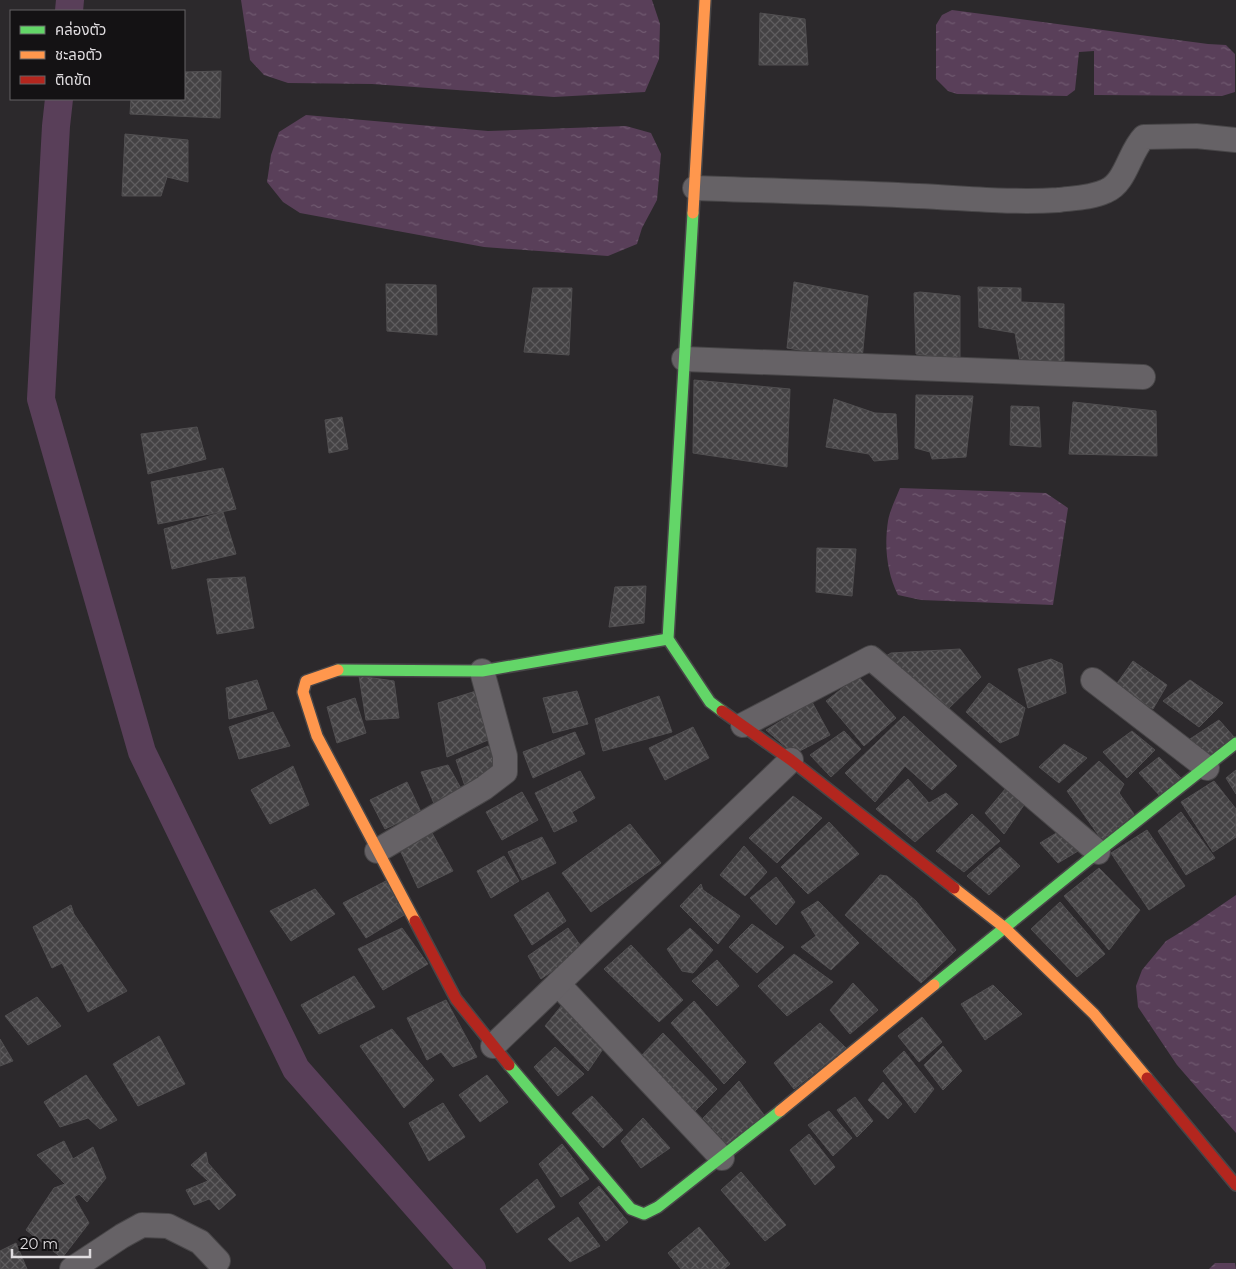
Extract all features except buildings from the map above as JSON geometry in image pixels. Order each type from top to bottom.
[{"type":"street","points":[[705,0],[668,639],[710,702],[791,760],[1005,928],[1094,1014],[1236,1185]]},
{"type":"street","points":[[695,188],[863,193],[1031,202],[1083,198],[1108,191],[1122,178],[1137,144],[1144,137],[1196,136],[1236,140]]},
{"type":"street","points":[[684,358],[1143,377]]},
{"type":"street","points":[[668,639],[482,671],[335,670],[306,681],[303,692],[317,736],[456,999],[493,1046],[631,1209],[644,1214],[658,1207],[722,1158],[1098,852],[1207,768],[1236,743]]},
{"type":"street","points":[[743,726],[871,658],[1098,852]]},
{"type":"street","points":[[377,851],[484,788],[505,772],[505,756],[482,671]]},
{"type":"street","points":[[1093,680],[1207,768]]},
{"type":"street","points":[[493,1046],[791,760]]},
{"type":"street","points":[[558,984],[722,1158]]},
{"type":"street","points":[[72,1269],[142,1225],[168,1226],[200,1242],[218,1261]]},
{"type":"water","points":[[241,0],[652,0],[660,24],[659,59],[645,92],[554,97],[372,84],[288,83],[264,75],[250,60]]},
{"type":"water","points":[[952,10],[1226,45],[1235,54],[1235,92],[1222,96],[1094,95],[1094,51],[1079,52],[1075,90],[1067,96],[957,94],[948,91],[936,79],[936,25],[942,15]]},
{"type":"water","points":[[306,115],[488,131],[626,126],[651,133],[661,154],[657,200],[642,228],[637,244],[608,256],[484,247],[300,213],[283,202],[267,182],[271,155],[279,132]]},
{"type":"water","points":[[900,488],[1046,493],[1068,508],[1053,605],[921,600],[898,595],[891,578],[887,560],[886,540],[889,517]]},
{"type":"water","points":[[1236,895],[1236,1133],[1177,1065],[1138,1007],[1136,986],[1142,970],[1166,941]]},
{"type":"water","points":[[1215,1263],[1235,1263],[1236,1269],[1209,1269]]},
{"type":"waterway","points":[[69,10],[70,0]]},
{"type":"waterway","points":[[59,100],[41,399],[142,752],[296,1069],[472,1269]]},
{"type":"traffic: fast","points":[[693,213],[668,639],[710,702],[722,711]]},
{"type":"traffic: fast","points":[[338,670],[482,671],[668,639]]},
{"type":"traffic: fast","points":[[934,985],[1236,743]]},
{"type":"traffic: fast","points":[[509,1065],[631,1209],[644,1214],[658,1207],[780,1111]]},
{"type":"traffic: slow","points":[[693,213],[705,0]]},
{"type":"traffic: slow","points":[[338,670],[306,681],[303,692],[317,736],[415,921]]},
{"type":"traffic: slow","points":[[954,888],[1005,928],[1094,1014],[1147,1078]]},
{"type":"traffic: slow","points":[[780,1111],[934,985]]},
{"type":"traffic: jam","points":[[722,711],[791,760],[954,888]]},
{"type":"traffic: jam","points":[[415,921],[456,999],[509,1065]]},
{"type":"traffic: jam","points":[[1147,1078],[1236,1185]]}]
